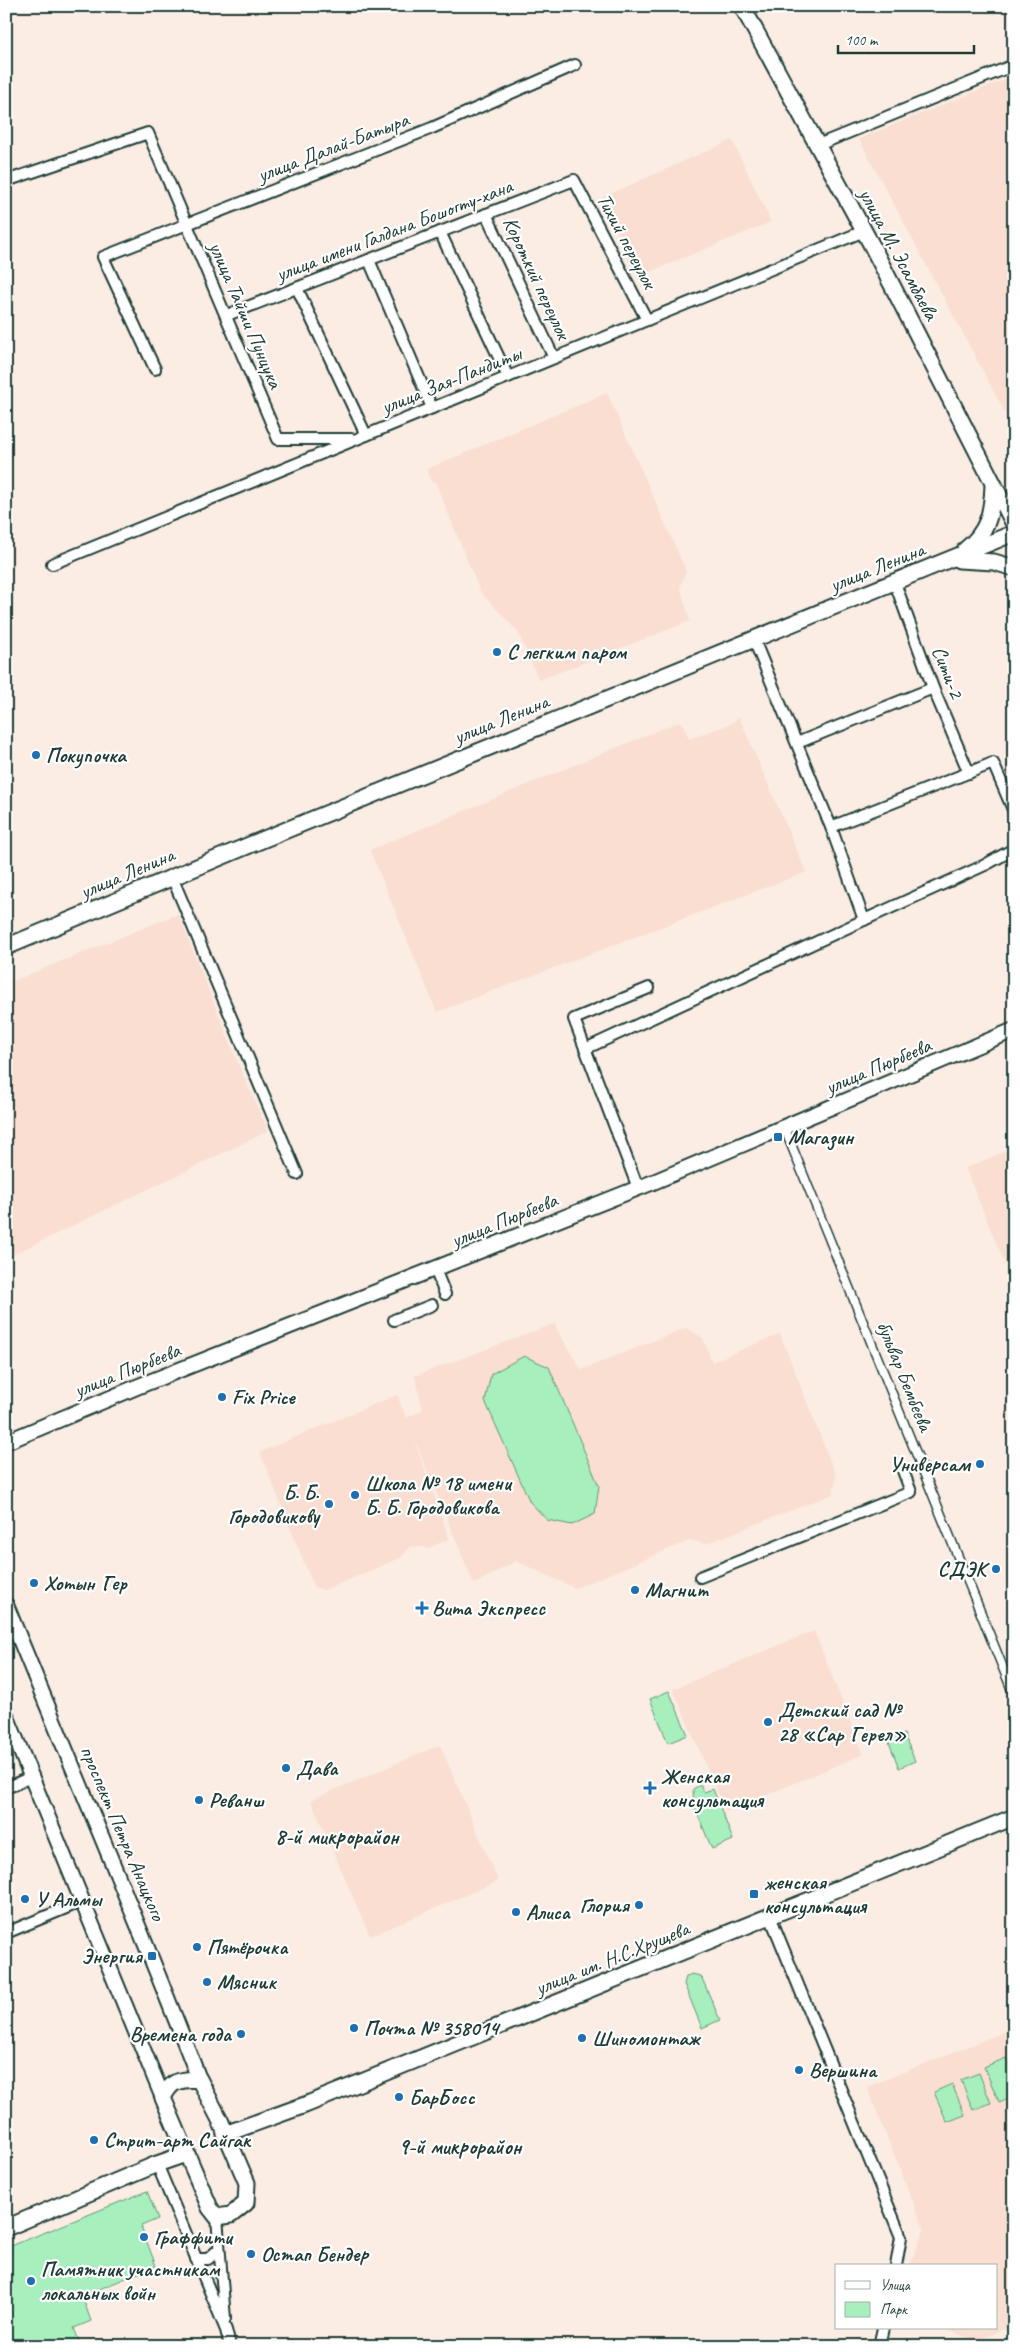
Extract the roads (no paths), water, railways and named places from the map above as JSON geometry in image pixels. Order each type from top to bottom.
[{"type":"main road","name":"улица М. Эсамбаева","points":[[742,6],[864,231],[1014,524]]},
{"type":"main road","points":[[953,560],[973,544],[988,523],[992,509],[993,484]]},
{"type":"main road","name":"улица Ленина","points":[[6,947],[172,877],[953,560],[1014,533]]},
{"type":"main road","points":[[953,560],[994,562],[1014,568]]},
{"type":"main road","name":"улица Пюрбеева","points":[[6,1442],[105,1400],[638,1188],[1014,1030]]},
{"type":"main road","name":"проспект Петра Анацкого","points":[[6,1605],[107,1852],[152,1956],[199,2079],[247,2183],[246,2203],[231,2215],[217,2217]]},
{"type":"main road","points":[[6,1715],[201,2192],[217,2217]]},
{"type":"main road","name":"улица им. Н.С.Хрущева","points":[[225,2134],[306,2105],[1014,1817]]},
{"type":"main road","points":[[163,2098],[169,2086],[180,2080],[199,2079]]},
{"type":"main road","points":[[6,2228],[157,2164],[186,2154]]},
{"type":"street","name":"улица Далай-Батыра","points":[[155,369],[103,258],[432,128],[575,65]]},
{"type":"street","points":[[818,145],[1014,65]]},
{"type":"street","name":"улица Тайши Пунцука","points":[[6,180],[148,133],[227,315],[278,440],[362,437]]},
{"type":"street","name":"улица имени Галдана Бошогту-хана","points":[[227,315],[574,180]]},
{"type":"street","name":"Тихий переулок","points":[[574,180],[647,320]]},
{"type":"street","name":"Короткий переулок","points":[[486,214],[554,358]]},
{"type":"street","name":"улица Зая-Пандиты","points":[[52,564],[864,231]]},
{"type":"street","points":[[440,232],[508,377]]},
{"type":"street","points":[[369,260],[432,408]]},
{"type":"street","points":[[297,288],[362,437]]},
{"type":"street","name":"Сити-2","points":[[895,583],[933,688],[968,772]]},
{"type":"street","points":[[754,640],[831,827],[864,920]]},
{"type":"street","points":[[797,743],[933,688]]},
{"type":"street","points":[[831,827],[993,763],[1014,812]]},
{"type":"street","points":[[585,1049],[985,865],[1014,849]]},
{"type":"street","points":[[172,877],[297,1174]]},
{"type":"street","points":[[638,1188],[574,1019],[648,988]]},
{"type":"street","name":"бульвар Бембеева","points":[[784,1127],[1014,1695]]},
{"type":"street","points":[[435,1269],[445,1294]]},
{"type":"street","points":[[394,1320],[432,1305]]},
{"type":"street","points":[[700,1578],[911,1492],[902,1468]]},
{"type":"street","points":[[6,1788],[31,1777]]},
{"type":"street","points":[[6,1933],[83,1901]]},
{"type":"street","points":[[770,1916],[901,2237],[896,2264]]},
{"type":"street","points":[[157,2164],[226,2330]]},
{"type":"street","points":[[217,2217],[218,2250],[229,2345]]},
{"type":"street","points":[[196,2259],[208,2259],[218,2250]]},
{"type":"street","points":[[879,2346],[883,2330]]},
{"type":"place","name":"С легким паром","points":[[497,652]]},
{"type":"place","name":"Покупочка","points":[[36,755]]},
{"type":"place","name":"Магазин","points":[[778,1137]]},
{"type":"place","name":"Fix Price","points":[[222,1397]]},
{"type":"place","name":"Универсам","points":[[980,1464]]},
{"type":"place","name":"Школа № 18 имени Б. Б. Городовикова","points":[[355,1495]]},
{"type":"place","name":"Б. Б. Городовикову","points":[[329,1504]]},
{"type":"place","name":"СДЭК","points":[[996,1569]]},
{"type":"place","name":"Хотын Гер","points":[[34,1583]]},
{"type":"place","name":"Магнит","points":[[635,1590]]},
{"type":"place","name":"Вита Экспресс","points":[[422,1608]]},
{"type":"place","name":"Детский сад № 28 «Сар Герел»","points":[[768,1722]]},
{"type":"place","name":"Дава","points":[[286,1768]]},
{"type":"place","name":"Женская консультация","points":[[650,1788]]},
{"type":"place","name":"Реванш","points":[[199,1800]]},
{"type":"place","name":"женская консультация","points":[[754,1894]]},
{"type":"place","name":"У Альмы","points":[[25,1899]]},
{"type":"place","name":"Глория","points":[[639,1905]]},
{"type":"place","name":"Алиса","points":[[516,1912]]},
{"type":"place","name":"Пятёрочка","points":[[197,1947]]},
{"type":"place","name":"Энергия","points":[[152,1956]]},
{"type":"place","name":"Мясник","points":[[207,1982]]},
{"type":"place","name":"Почта № 358014","points":[[354,2028]]},
{"type":"place","name":"Времена года","points":[[241,2034]]},
{"type":"place","name":"Шиномонтаж","points":[[582,2038]]},
{"type":"place","name":"Вершина","points":[[799,2070]]},
{"type":"place","name":"БарБосс","points":[[399,2097]]},
{"type":"place","name":"Стрит-арт Сайгак","points":[[94,2140]]},
{"type":"place","name":"Граффити","points":[[144,2237]]},
{"type":"place","name":"Остап Бендер","points":[[251,2254]]},
{"type":"place","name":"Памятник участникам локальных войн","points":[[31,2281]]},
{"type":"district","name":"8-й микрорайон","points":[[337,1837]]},
{"type":"district","name":"9-й микрорайон","points":[[460,2147]]}]
